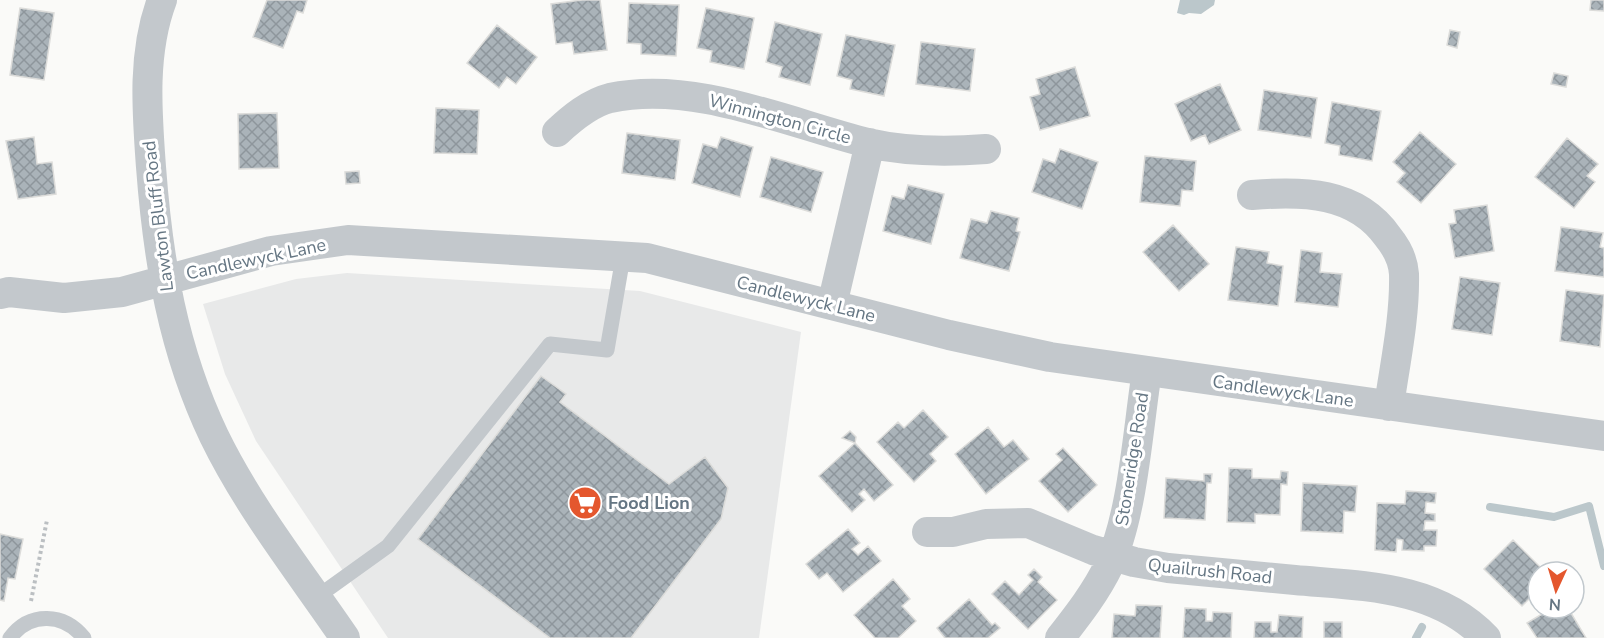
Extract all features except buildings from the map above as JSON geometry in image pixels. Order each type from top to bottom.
[{"type":"street","name":"Lawton Bluff Road","points":[[162,0],[150,56],[146,107],[157,243],[163,280],[188,375],[214,436],[246,494],[345,638]]},
{"type":"street","name":"Winnington Circle","points":[[557,132],[591,106],[610,98],[654,95],[705,99],[746,108],[870,143],[926,151],[986,149]]},
{"type":"street","name":"Winnington Circle","points":[[832,305],[870,143]]},
{"type":"street","points":[[1252,195],[1299,191],[1318,194],[1355,206],[1373,219],[1399,252],[1404,272],[1402,320],[1389,406]]},
{"type":"street","name":"Candlewyck Lane","points":[[2,295],[64,298],[122,292],[296,246],[348,240],[647,258],[1038,354],[1604,436]]},
{"type":"street","name":"Stoneridge Road","points":[[1060,638],[1089,600],[1113,556],[1123,525],[1147,371]]},
{"type":"street","name":"Quailrush Road","points":[[927,532],[953,532],[986,524],[1021,523],[1041,527],[1113,556],[1168,568],[1397,590],[1437,603],[1465,619],[1486,638]]},
{"type":"lane","points":[[317,597],[388,546],[550,344],[607,350],[623,257]]},
{"type":"lane","points":[[10,638],[22,626],[35,619],[50,618],[64,621],[84,638]]},
{"type":"path","points":[[30,605],[47,520]]},
{"type":"shaded area","points":[[1180,0],[1215,0],[1214,5],[1201,14],[1184,15],[1177,13]]},
{"type":"shaded area","points":[[347,273],[640,291],[801,332],[759,638],[388,638],[256,441],[225,374],[203,304],[296,279]]},
{"type":"waterway","points":[[1490,507],[1554,517],[1589,506],[1604,566]]},
{"type":"waterway","points":[[1416,638],[1422,627]]},
{"type":"place","name":"Food Lion","points":[[585,503]]}]
